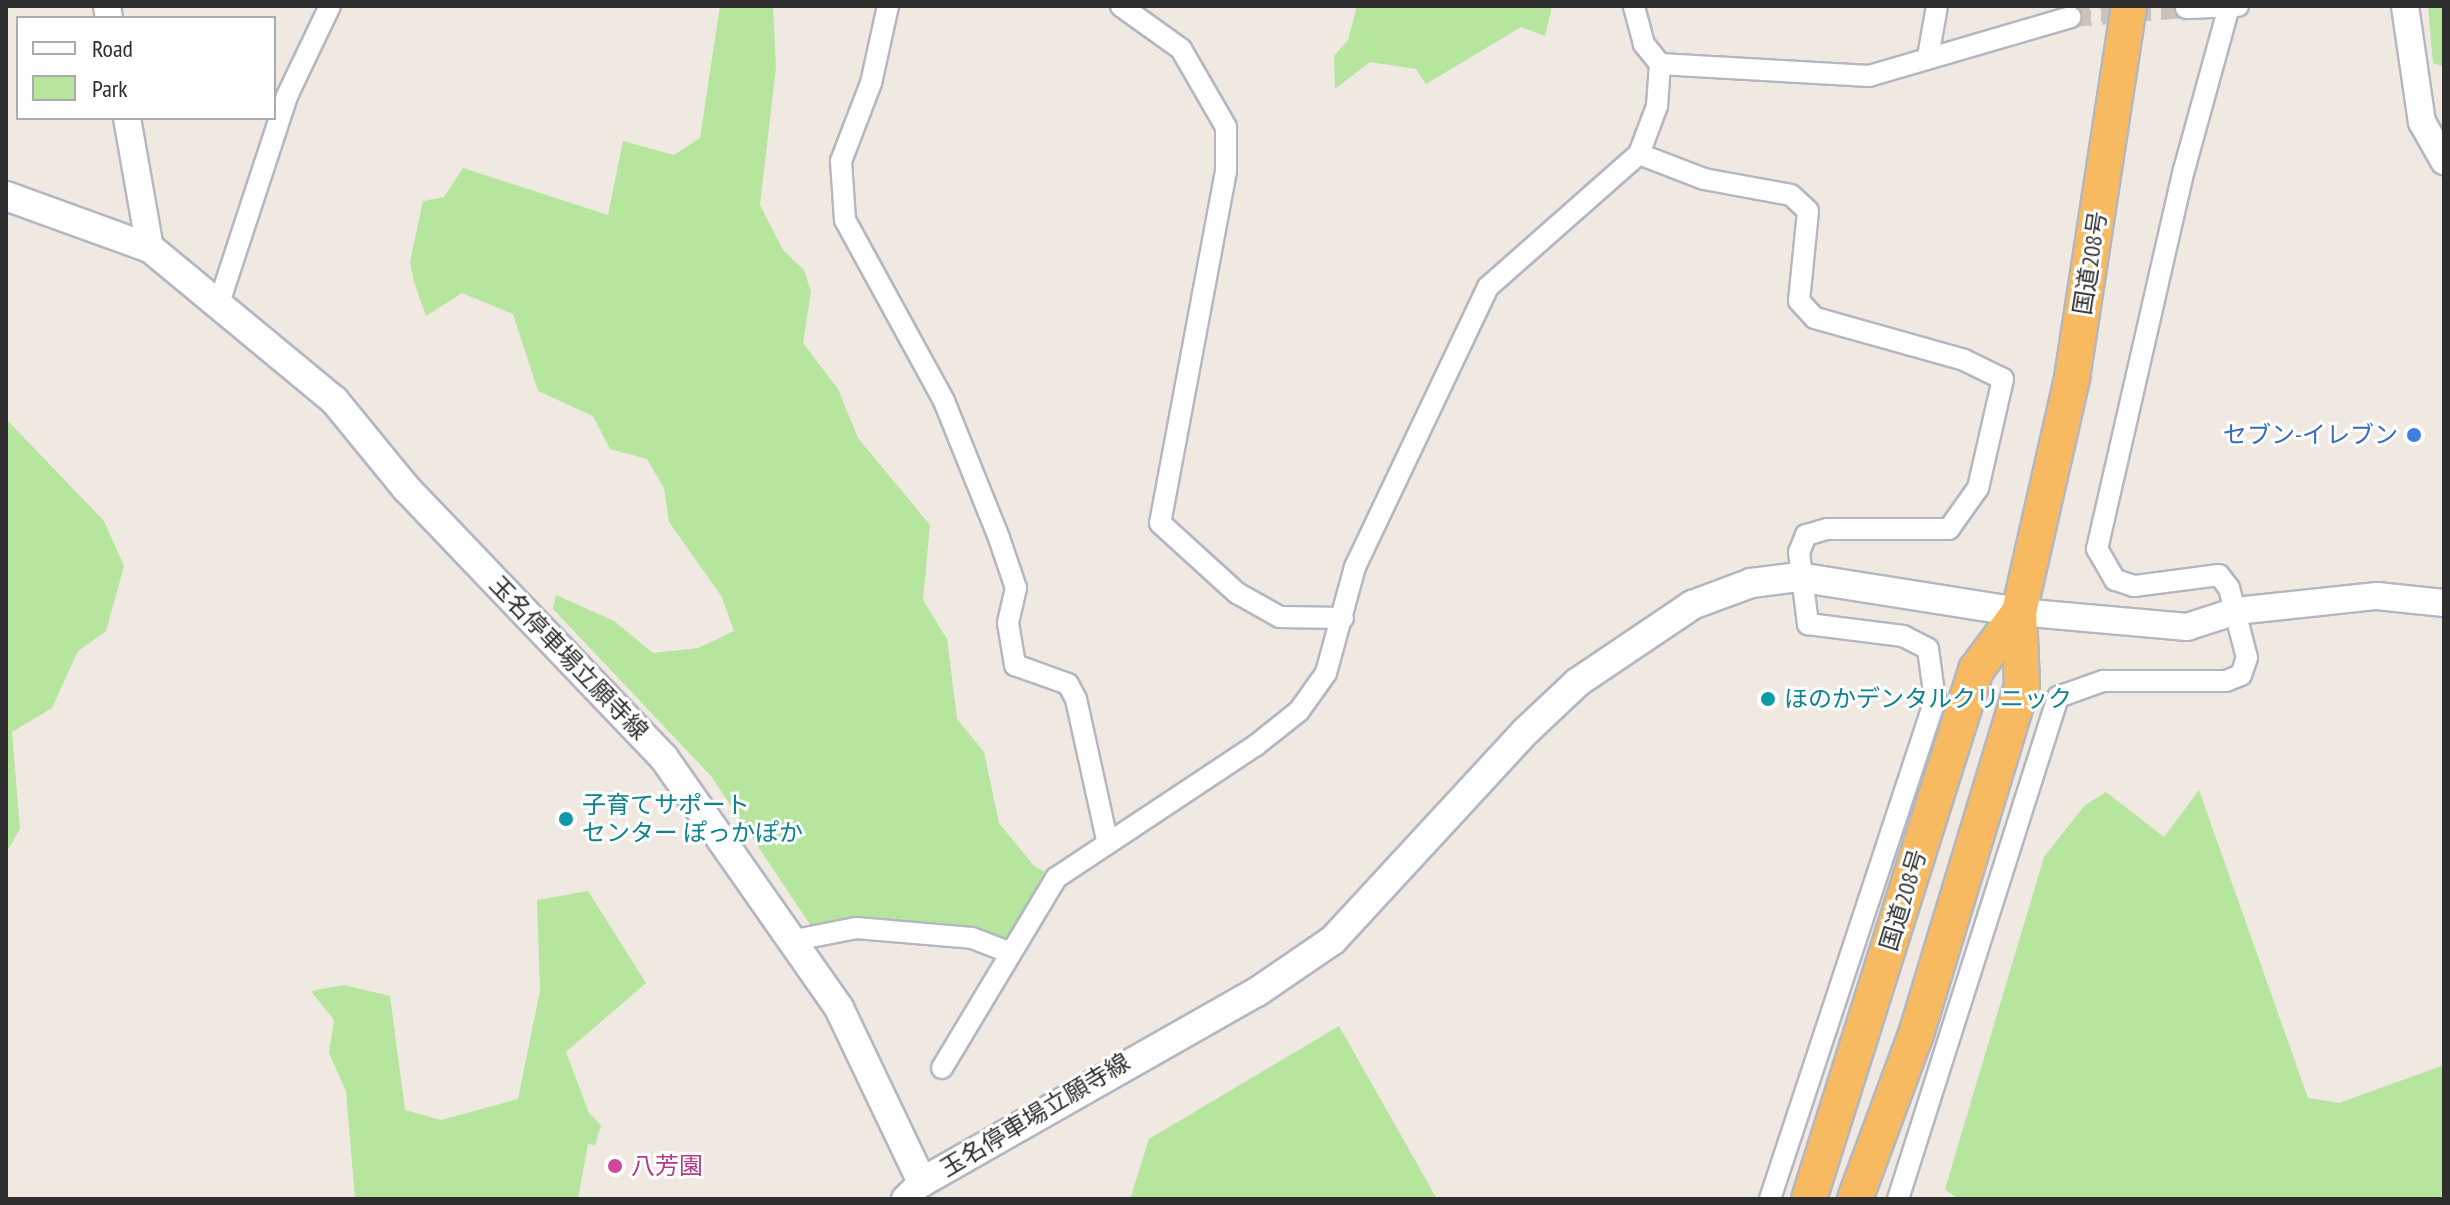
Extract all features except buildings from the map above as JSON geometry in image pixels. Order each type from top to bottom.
[{"type":"highway","name":"国道208号","points":[[1855,1199],[1917,1031],[2022,686],[2019,612],[2072,378],[2129,6]]},
{"type":"highway","name":"国道208号","points":[[1809,1199],[1976,670],[2019,612]]},
{"type":"main road","name":"玉名停車場立願寺線","points":[[6,196],[150,248],[220,300],[334,400],[406,488],[664,758],[795,940],[839,1008],[914,1191],[1257,992],[1333,940],[1526,731],[1634,640],[1692,605],[1751,583],[1798,577],[2019,612]]},
{"type":"street","points":[[220,300],[287,96],[330,6]]},
{"type":"street","points":[[888,6],[871,83],[841,161],[845,220],[944,401],[999,538],[1016,588],[1008,636],[1015,665],[1068,684],[1076,699],[1107,840]]},
{"type":"street","points":[[1121,6],[1181,49],[1226,127],[1226,171],[1160,523],[1237,593],[1280,617],[1343,618]]},
{"type":"street","points":[[942,1068],[1056,878],[1107,840],[1299,711],[1326,673],[1355,567],[1488,287],[1639,154],[1657,106],[1660,64],[1644,44],[1634,6]]},
{"type":"street","points":[[1928,57],[1937,6]]},
{"type":"street","points":[[2186,8],[2238,6]]},
{"type":"street","points":[[2405,6],[2422,122],[2444,161]]},
{"type":"street","points":[[1898,1199],[2058,697],[2103,681],[2241,675],[2247,658],[2236,611],[2219,575],[2134,586],[2115,580],[2097,549],[2184,170],[2229,7]]},
{"type":"street","points":[[1660,64],[1869,76],[2071,17]]},
{"type":"street","points":[[127,120],[150,248]]},
{"type":"street","points":[[1639,154],[1704,179],[1791,195],[1808,211],[1799,301],[1815,318],[1964,360],[2003,379],[1964,516],[1949,529],[1920,534],[1849,527],[1806,535],[1798,577],[1808,624],[1903,636],[1928,649],[1935,700],[1770,1199]]},
{"type":"street","points":[[2019,612],[2187,627],[2236,611],[2377,596],[2444,603]]},
{"type":"street","points":[[795,940],[856,928],[972,938],[1009,952]]},
{"type":"green space","points":[[720,6],[773,6],[776,67],[760,205],[783,250],[804,270],[811,292],[803,343],[838,389],[858,438],[930,525],[923,600],[947,639],[957,719],[984,752],[999,823],[1034,866],[1056,878],[1009,952],[972,938],[815,932],[711,776],[553,609],[556,595],[614,621],[653,653],[698,648],[734,631],[722,597],[669,522],[664,488],[647,459],[610,449],[593,416],[538,391],[513,314],[462,293],[426,316],[414,282],[410,262],[423,201],[444,197],[463,168],[608,215],[623,141],[674,155],[700,138]]},
{"type":"green space","points":[[1357,6],[1552,6],[1545,36],[1521,27],[1426,84],[1416,69],[1370,62],[1335,89],[1334,56],[1348,40]]},
{"type":"green space","points":[[2428,6],[2444,6],[2444,67],[2433,63]]},
{"type":"green space","points":[[6,419],[104,521],[124,566],[106,631],[78,651],[52,708],[12,732],[20,829],[6,853]]},
{"type":"green space","points":[[2199,790],[2308,1098],[2339,1103],[2444,1065],[2444,1199],[1958,1199],[1945,1189],[2044,857],[2085,805],[2106,792],[2164,837]]},
{"type":"green space","points":[[588,891],[646,983],[566,1052],[589,1113],[601,1125],[595,1145],[588,1144],[578,1199],[355,1199],[346,1091],[329,1053],[334,1020],[311,991],[344,985],[390,996],[405,1110],[441,1120],[518,1099],[540,991],[537,900]]},
{"type":"green space","points":[[1339,1026],[1437,1199],[1130,1199],[1149,1139]]},
{"type":"tunnel","points":[[2071,17],[2186,8]]},
{"type":"place","name":"セブン-イレブン","points":[[2414,435]]},
{"type":"place","name":"ほのかデンタルクリニック","points":[[1768,699]]},
{"type":"place","name":"子育てサポート センター ぽっかぽか","points":[[566,819]]},
{"type":"place","name":"八芳園","points":[[615,1166]]}]
